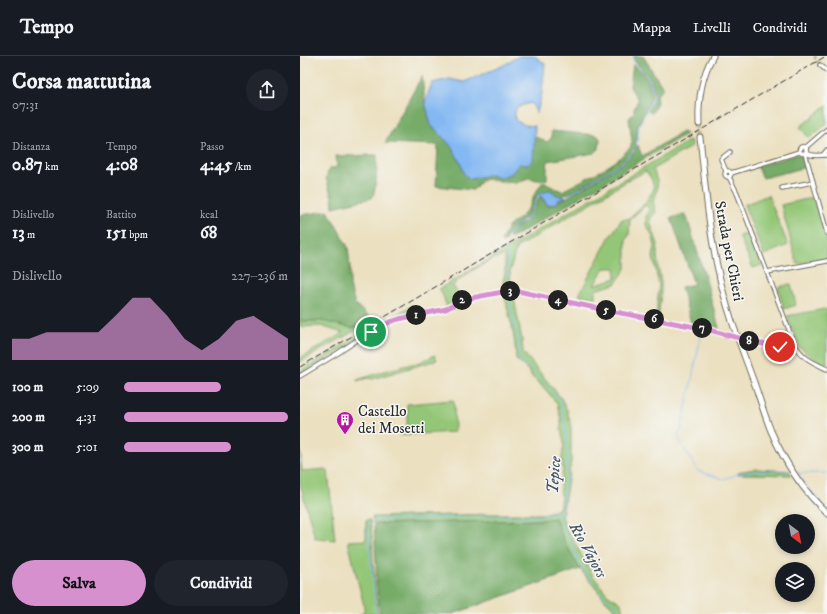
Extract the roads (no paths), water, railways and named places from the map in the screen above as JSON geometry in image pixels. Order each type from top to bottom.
[{"type":"main road","points":[[699,124],[698,107],[700,94],[707,68],[713,56]]},
{"type":"main road","name":"Strada per Chieri","points":[[700,137],[707,203],[718,270],[738,338],[771,430],[782,453],[802,485],[827,513]]},
{"type":"street","points":[[820,65],[827,71]]},
{"type":"street","points":[[799,152],[799,149],[803,147],[805,148],[827,129]]},
{"type":"street","points":[[805,148],[805,153],[827,233]]},
{"type":"street","points":[[730,152],[720,159],[726,171],[725,175],[727,177],[799,152],[813,156],[825,155],[827,150]]},
{"type":"street","points":[[730,175],[796,348],[806,359],[827,369]]},
{"type":"street","points":[[782,188],[813,182]]},
{"type":"street","points":[[767,272],[827,261]]},
{"type":"street","points":[[300,376],[363,336],[390,322],[409,316],[446,309],[463,300],[513,290],[605,310],[706,329],[780,347],[796,348]]},
{"type":"water","points":[[519,56],[535,56],[545,64],[542,93],[537,113],[531,103],[520,106],[515,111],[515,120],[525,125],[535,126],[533,161],[527,165],[519,164],[512,173],[503,177],[489,175],[470,179],[464,174],[460,162],[452,147],[431,125],[425,102],[432,83],[449,79],[464,82],[502,66]]},
{"type":"water","points":[[550,190],[557,195],[566,197],[558,200],[557,203],[548,205],[539,194]]},
{"type":"waterway","name":"Tepice","points":[[566,197],[622,163],[636,148],[639,125],[654,97],[650,80],[633,60],[633,56]]},
{"type":"waterway","name":"Tepice","points":[[507,237],[514,228],[529,217],[539,194]]},
{"type":"waterway","name":"Tepice","points":[[376,614],[368,529],[370,524],[373,522],[494,516],[535,517],[552,514],[562,509],[567,477],[567,437],[560,400],[520,360],[519,344],[509,299],[507,249]]},
{"type":"waterway","points":[[702,331],[682,427],[678,435],[679,440],[698,471],[723,479],[746,472],[790,472]]},
{"type":"waterway","points":[[797,473],[827,473]]},
{"type":"waterway","points":[[799,473],[799,476],[820,502]]},
{"type":"waterway","name":"Rio Vajors","points":[[560,512],[560,523],[571,542],[578,561],[600,593],[616,606],[620,614]]},
{"type":"tunnel","points":[[814,56],[820,65]]},
{"type":"tunnel","points":[[699,124],[700,137]]},
{"type":"railway","points":[[300,367],[826,56]]},
{"type":"place","name":"Castello dei Mosetti","points":[[345,435]]}]
